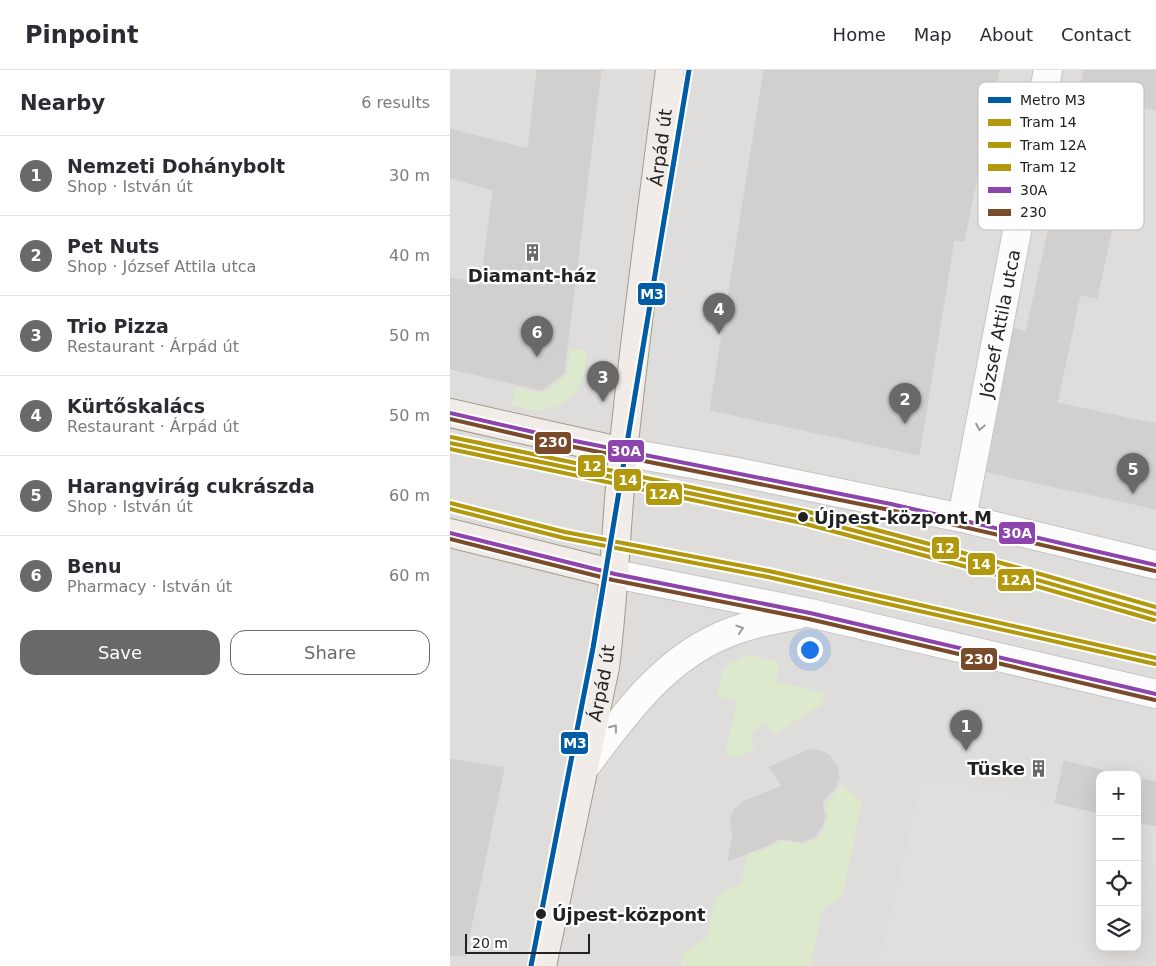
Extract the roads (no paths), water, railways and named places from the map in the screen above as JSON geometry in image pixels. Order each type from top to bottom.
[{"type":"main road","name":"Árpád út","points":[[542,966],[605,667],[615,574],[623,452],[632,367],[670,70]]},
{"type":"main road","points":[[450,413],[623,452]]},
{"type":"main road","points":[[450,534],[615,574]]},
{"type":"street","name":"József Attila utca","points":[[962,518],[1017,230]]},
{"type":"street","points":[[623,452],[732,471],[962,518],[1156,565]]},
{"type":"street","points":[[615,574],[810,613],[1156,694]]},
{"type":"street","points":[[584,767],[632,705],[660,676],[679,661],[705,644],[737,629],[766,621],[810,613]]},
{"type":"metro line","name":"M3","points":[[531,966],[593,648],[689,70]]},
{"type":"tram line","name":"12","points":[[451,437],[805,511],[1005,564],[1156,607]]},
{"type":"tram line","name":"14","points":[[450,443],[803,517],[1003,570],[1156,614]]},
{"type":"tram line","name":"12A","points":[[450,449],[802,523],[1001,576],[1154,620]]},
{"type":"tram line","name":"14","points":[[450,503],[565,532],[769,571],[1156,658]]},
{"type":"tram line","name":"12A","points":[[450,509],[564,538],[768,577],[1155,664]]},
{"type":"place","name":"Diamant-ház","points":[[532,252]]},
{"type":"place","name":"Kürtőskalács","points":[[719,334]]},
{"type":"place","name":"Benu","points":[[537,357]]},
{"type":"place","name":"Trio Pizza","points":[[603,402]]},
{"type":"place","name":"Pet Nuts","points":[[905,424]]},
{"type":"place","name":"Harangvirág cukrászda","points":[[1133,494]]},
{"type":"place","name":"Újpest-központ M","points":[[803,517]]},
{"type":"place","name":"Nemzeti Dohánybolt","points":[[966,751]]},
{"type":"place","name":"Tüske","points":[[1039,768]]},
{"type":"place","name":"Újpest-központ","points":[[541,914]]}]
